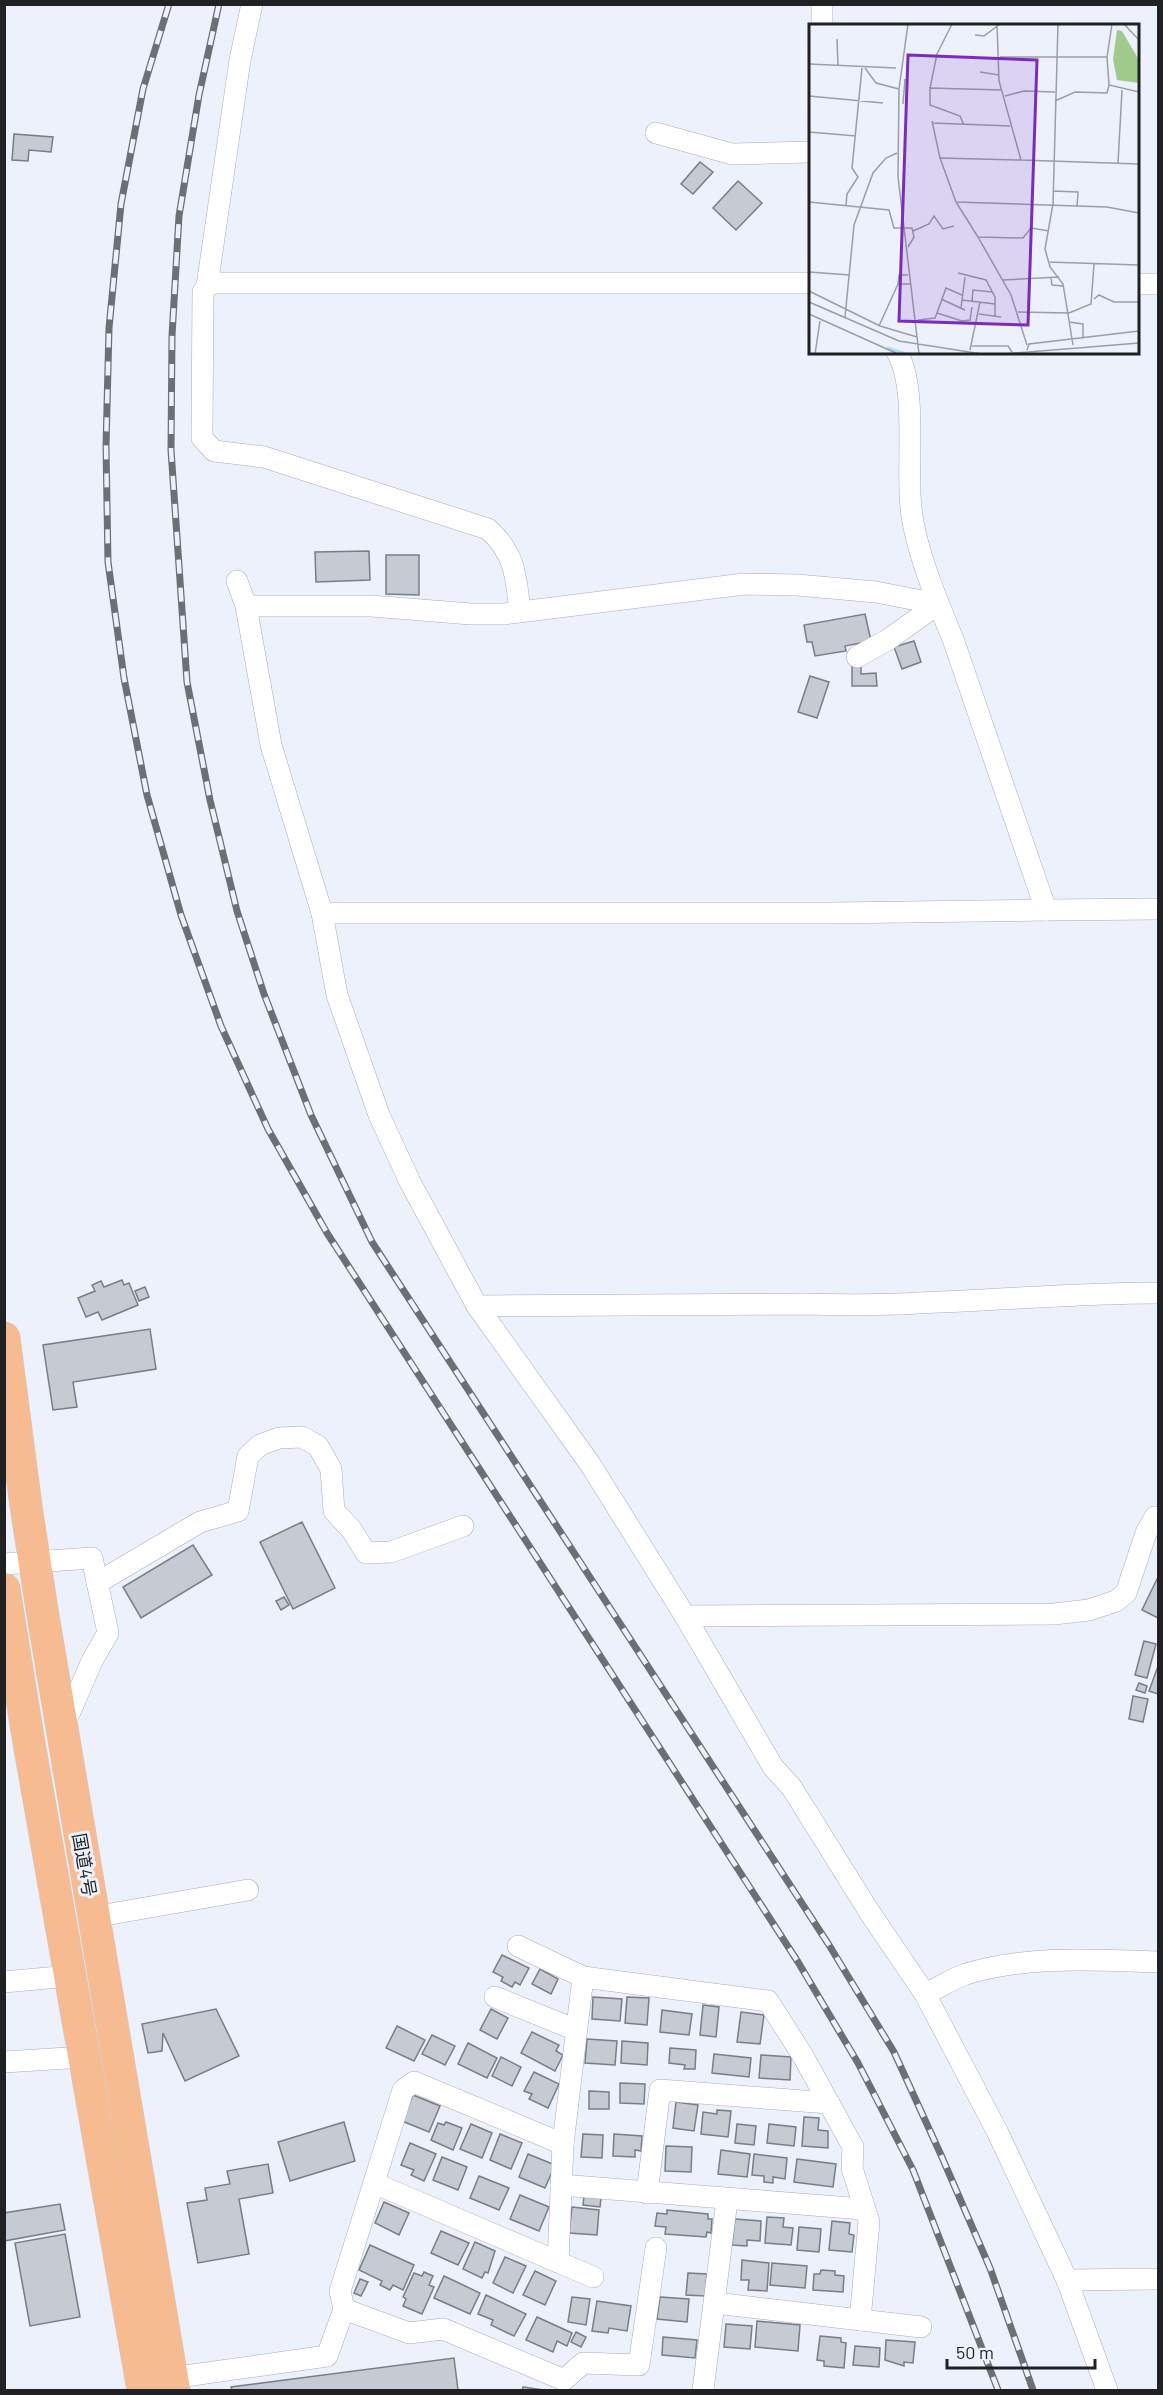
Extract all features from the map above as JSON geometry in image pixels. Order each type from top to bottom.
[{"type":"highway","name":"国道4号","points":[[4,1338],[26,1506],[62,1731],[173,2384]]},
{"type":"highway","name":"国道4号","points":[[4,1589],[69,1976],[143,2391]]},
{"type":"street","points":[[252,4],[238,71],[207,286],[203,292],[202,438],[214,451],[264,457],[488,529],[512,559],[520,611]]},
{"type":"street","points":[[822,4],[822,24]]},
{"type":"street","points":[[656,133],[732,154],[809,152]]},
{"type":"street","points":[[207,286],[215,283],[809,283]]},
{"type":"street","points":[[1139,284],[1158,284]]},
{"type":"street","points":[[898,354],[908,390],[911,510],[938,604],[953,639],[1046,910]]},
{"type":"street","points":[[237,581],[246,606],[271,745],[322,913],[337,994],[379,1115],[410,1182],[477,1306],[590,1464],[685,1616],[773,1767],[792,1788],[870,1913],[925,1994],[996,2131],[1067,2280],[1107,2391]]},
{"type":"street","points":[[246,606],[370,606],[471,614],[520,611],[765,584],[876,592],[938,604]]},
{"type":"street","points":[[857,657],[889,639],[938,604]]},
{"type":"street","points":[[322,913],[833,914],[1158,909]]},
{"type":"street","points":[[477,1306],[807,1304],[859,1306],[1092,1293],[1158,1293]]},
{"type":"street","points":[[97,1583],[200,1522],[238,1512],[248,1456],[260,1445],[279,1438],[302,1437],[318,1446],[331,1469],[334,1511],[351,1529],[366,1553],[391,1552],[463,1526]]},
{"type":"street","points":[[685,1616],[1054,1614],[1089,1610],[1116,1601],[1126,1593],[1146,1533],[1155,1517],[1158,1517]]},
{"type":"street","points":[[4,1564],[92,1557],[108,1633],[92,1662],[62,1731]]},
{"type":"street","points":[[93,1917],[248,1890]]},
{"type":"street","points":[[518,1946],[583,1977],[768,2001],[803,2056],[853,2147],[852,2168],[863,2209],[869,2222],[860,2320]]},
{"type":"street","points":[[925,1994],[964,1975],[1008,1964],[1091,1960],[1158,1962]]},
{"type":"street","points":[[4,1982],[69,1976]]},
{"type":"street","points":[[558,2262],[563,2144],[583,1977]]},
{"type":"street","points":[[495,1997],[576,2030]]},
{"type":"street","points":[[4,2062],[84,2057]]},
{"type":"street","points":[[173,2384],[327,2356],[344,2309],[340,2291],[374,2183],[404,2090],[414,2082],[563,2144]]},
{"type":"street","points":[[647,2193],[660,2091],[829,2103]]},
{"type":"street","points":[[374,2183],[593,2277]]},
{"type":"street","points":[[561,2185],[727,2200],[863,2209]]},
{"type":"street","points":[[703,2391],[727,2200]]},
{"type":"street","points":[[344,2309],[409,2332],[443,2329],[566,2385],[583,2363],[639,2366],[656,2248]]},
{"type":"street","points":[[1067,2280],[1158,2279]]},
{"type":"street","points":[[715,2303],[921,2327]]},
{"type":"building","points":[[14,134],[53,137],[51,152],[29,150],[28,161],[12,160]]},
{"type":"building","points":[[700,162],[713,172],[693,194],[681,184]]},
{"type":"building","points":[[738,181],[762,203],[736,230],[713,208]]},
{"type":"building","points":[[369,551],[370,580],[316,582],[315,552]]},
{"type":"building","points":[[386,555],[419,555],[419,595],[386,594]]},
{"type":"building","points":[[865,614],[871,641],[845,646],[846,651],[815,656],[812,642],[807,642],[804,625]]},
{"type":"building","points":[[914,641],[921,662],[902,669],[894,647]]},
{"type":"building","points":[[852,666],[861,666],[861,674],[876,673],[877,686],[852,686]]},
{"type":"building","points":[[810,676],[829,682],[817,718],[798,712]]},
{"type":"building","points":[[122,1280],[124,1285],[129,1283],[138,1305],[102,1320],[98,1312],[86,1317],[78,1298],[95,1291],[92,1285],[101,1281],[104,1287]]},
{"type":"building","points":[[145,1287],[149,1297],[139,1301],[135,1291]]},
{"type":"building","points":[[150,1329],[156,1369],[73,1382],[77,1407],[53,1410],[43,1345]]},
{"type":"building","points":[[302,1522],[335,1588],[293,1609],[260,1542]]},
{"type":"building","points":[[193,1545],[212,1575],[141,1618],[123,1587]]},
{"type":"building","points":[[1158,1577],[1158,1618],[1142,1610]]},
{"type":"building","points":[[284,1597],[289,1605],[281,1610],[276,1601]]},
{"type":"building","points":[[1144,1641],[1156,1644],[1147,1678],[1135,1675]]},
{"type":"building","points":[[1158,1666],[1158,1694],[1149,1691]]},
{"type":"building","points":[[1139,1683],[1147,1686],[1145,1693],[1136,1690]]},
{"type":"building","points":[[1133,1696],[1148,1699],[1143,1722],[1129,1719]]},
{"type":"building","points":[[502,1955],[529,1968],[520,1985],[515,1982],[512,1987],[501,1981],[503,1977],[493,1972]]},
{"type":"building","points":[[540,1969],[558,1979],[551,1994],[532,1984]]},
{"type":"building","points":[[593,1997],[622,1999],[620,2021],[592,2019]]},
{"type":"building","points":[[627,1997],[649,1998],[647,2025],[625,2023]]},
{"type":"building","points":[[703,2005],[719,2007],[716,2037],[700,2035]]},
{"type":"building","points":[[216,2009],[239,2056],[185,2081],[163,2033],[162,2051],[148,2053],[142,2024]]},
{"type":"building","points":[[491,2009],[508,2018],[497,2039],[480,2030]]},
{"type":"building","points":[[662,2010],[692,2014],[689,2035],[660,2032]]},
{"type":"building","points":[[741,2012],[764,2015],[760,2044],[737,2042]]},
{"type":"building","points":[[397,2026],[425,2040],[414,2061],[386,2048]]},
{"type":"building","points":[[532,2032],[559,2045],[556,2051],[563,2055],[555,2071],[521,2053]]},
{"type":"building","points":[[432,2035],[455,2046],[445,2065],[422,2054]]},
{"type":"building","points":[[587,2039],[617,2041],[615,2065],[585,2063]]},
{"type":"building","points":[[622,2041],[648,2043],[647,2065],[621,2063]]},
{"type":"building","points":[[468,2043],[497,2058],[487,2078],[458,2064]]},
{"type":"building","points":[[670,2048],[696,2050],[695,2069],[684,2069],[685,2065],[669,2063]]},
{"type":"building","points":[[714,2054],[751,2058],[749,2077],[712,2073]]},
{"type":"building","points":[[761,2055],[791,2057],[790,2080],[759,2078]]},
{"type":"building","points":[[501,2057],[521,2067],[512,2086],[492,2076]]},
{"type":"building","points":[[534,2072],[559,2084],[548,2108],[529,2099],[532,2094],[524,2091]]},
{"type":"building","points":[[620,2083],[645,2084],[644,2104],[620,2103]]},
{"type":"building","points":[[589,2091],[609,2092],[609,2109],[589,2109]]},
{"type":"building","points":[[413,2095],[440,2106],[429,2132],[402,2121]]},
{"type":"building","points":[[676,2102],[698,2105],[694,2131],[673,2128]]},
{"type":"building","points":[[717,2110],[731,2111],[728,2137],[701,2134],[703,2112],[717,2114]]},
{"type":"building","points":[[804,2117],[819,2118],[818,2130],[828,2131],[828,2148],[802,2146]]},
{"type":"building","points":[[344,2122],[355,2161],[290,2181],[278,2142]]},
{"type":"building","points":[[446,2122],[462,2128],[453,2150],[431,2140],[438,2123],[444,2125]]},
{"type":"building","points":[[471,2124],[492,2133],[482,2158],[460,2149]]},
{"type":"building","points":[[737,2124],[756,2126],[754,2145],[735,2143]]},
{"type":"building","points":[[769,2124],[796,2127],[794,2146],[767,2143]]},
{"type":"building","points":[[500,2134],[522,2143],[511,2169],[490,2160]]},
{"type":"building","points":[[583,2134],[603,2135],[602,2158],[581,2157]]},
{"type":"building","points":[[614,2134],[642,2136],[641,2151],[635,2150],[635,2157],[613,2156]]},
{"type":"building","points":[[410,2143],[436,2154],[424,2181],[411,2175],[414,2170],[401,2165]]},
{"type":"building","points":[[666,2146],[692,2147],[691,2172],[665,2171]]},
{"type":"building","points":[[721,2150],[750,2154],[747,2177],[718,2174]]},
{"type":"building","points":[[528,2154],[555,2165],[545,2188],[519,2177]]},
{"type":"building","points":[[754,2154],[787,2158],[785,2179],[773,2177],[773,2183],[764,2182],[764,2176],[752,2175]]},
{"type":"building","points":[[442,2157],[467,2167],[458,2190],[433,2180]]},
{"type":"building","points":[[797,2159],[836,2164],[833,2187],[794,2182]]},
{"type":"building","points":[[268,2164],[273,2193],[239,2199],[249,2254],[198,2263],[187,2203],[207,2200],[205,2188],[230,2184],[227,2171]]},
{"type":"building","points":[[479,2176],[509,2188],[499,2210],[470,2198]]},
{"type":"building","points":[[520,2195],[549,2207],[539,2231],[510,2219]]},
{"type":"building","points":[[584,2196],[601,2198],[600,2207],[583,2205]]},
{"type":"building","points":[[384,2202],[409,2213],[399,2235],[375,2223]]},
{"type":"building","points":[[60,2204],[65,2230],[4,2241],[4,2213]]},
{"type":"building","points":[[572,2207],[599,2210],[597,2235],[569,2233]]},
{"type":"building","points":[[667,2210],[708,2214],[708,2219],[712,2219],[711,2233],[707,2232],[706,2237],[665,2234],[666,2227],[655,2226],[657,2213],[667,2214]]},
{"type":"building","points":[[767,2217],[784,2218],[783,2227],[793,2228],[791,2245],[765,2243]]},
{"type":"building","points":[[735,2219],[761,2221],[760,2241],[747,2240],[747,2246],[732,2245]]},
{"type":"building","points":[[832,2221],[850,2223],[849,2234],[854,2235],[852,2252],[829,2250]]},
{"type":"building","points":[[799,2227],[821,2229],[819,2252],[797,2250]]},
{"type":"building","points":[[441,2231],[469,2243],[458,2265],[431,2253]]},
{"type":"building","points":[[65,2234],[80,2317],[30,2326],[15,2243]]},
{"type":"building","points":[[475,2242],[495,2251],[488,2273],[485,2272],[482,2278],[463,2269]]},
{"type":"building","points":[[370,2245],[414,2265],[403,2290],[393,2285],[390,2290],[380,2285],[382,2281],[359,2270]]},
{"type":"building","points":[[505,2257],[526,2266],[513,2293],[493,2283]]},
{"type":"building","points":[[742,2260],[769,2263],[767,2291],[748,2290],[749,2280],[741,2280]]},
{"type":"building","points":[[772,2263],[807,2266],[805,2288],[770,2285]]},
{"type":"building","points":[[821,2270],[835,2271],[835,2275],[844,2276],[843,2292],[813,2290],[814,2274],[820,2274]]},
{"type":"building","points":[[535,2271],[556,2281],[545,2305],[523,2295]]},
{"type":"building","points":[[424,2272],[433,2276],[429,2285],[434,2287],[422,2314],[403,2306],[406,2299],[403,2297],[414,2273],[422,2276]]},
{"type":"building","points":[[688,2273],[707,2274],[705,2296],[686,2295]]},
{"type":"building","points":[[444,2276],[480,2293],[470,2314],[434,2298]]},
{"type":"building","points":[[360,2279],[368,2282],[361,2296],[354,2293]]},
{"type":"building","points":[[486,2295],[526,2314],[514,2336],[491,2325],[493,2320],[478,2314]]},
{"type":"building","points":[[572,2297],[590,2299],[586,2325],[568,2322]]},
{"type":"building","points":[[660,2297],[689,2299],[687,2322],[657,2319]]},
{"type":"building","points":[[597,2301],[631,2306],[627,2331],[609,2328],[608,2333],[592,2331]]},
{"type":"building","points":[[537,2317],[572,2333],[567,2346],[557,2341],[553,2352],[526,2340]]},
{"type":"building","points":[[757,2321],[800,2325],[798,2351],[755,2347]]},
{"type":"building","points":[[726,2324],[752,2326],[750,2349],[724,2347]]},
{"type":"building","points":[[576,2332],[586,2337],[581,2347],[571,2342]]},
{"type":"building","points":[[820,2336],[841,2338],[841,2342],[846,2343],[844,2368],[824,2366],[824,2361],[817,2360]]},
{"type":"building","points":[[663,2337],[697,2340],[695,2358],[662,2355]]},
{"type":"building","points":[[886,2340],[915,2342],[913,2363],[904,2362],[904,2366],[885,2360]]},
{"type":"building","points":[[855,2346],[880,2348],[879,2367],[853,2365]]},
{"type":"building","points":[[454,2358],[458,2390],[232,2390],[231,2387]]},
{"type":"building","points":[[523,2387],[544,2390],[522,2390]]},
{"type":"railway","points":[[169,4],[143,89],[121,204],[109,328],[106,446],[108,562],[124,678],[147,795],[181,915],[221,1026],[268,1129],[327,1233],[798,1962],[858,2063],[913,2170],[998,2390]]},
{"type":"railway","points":[[219,4],[199,95],[179,216],[172,336],[171,450],[187,682],[210,800],[237,911],[264,994],[311,1115],[372,1242],[829,1945],[894,2052],[990,2268],[1033,2390]]}]
